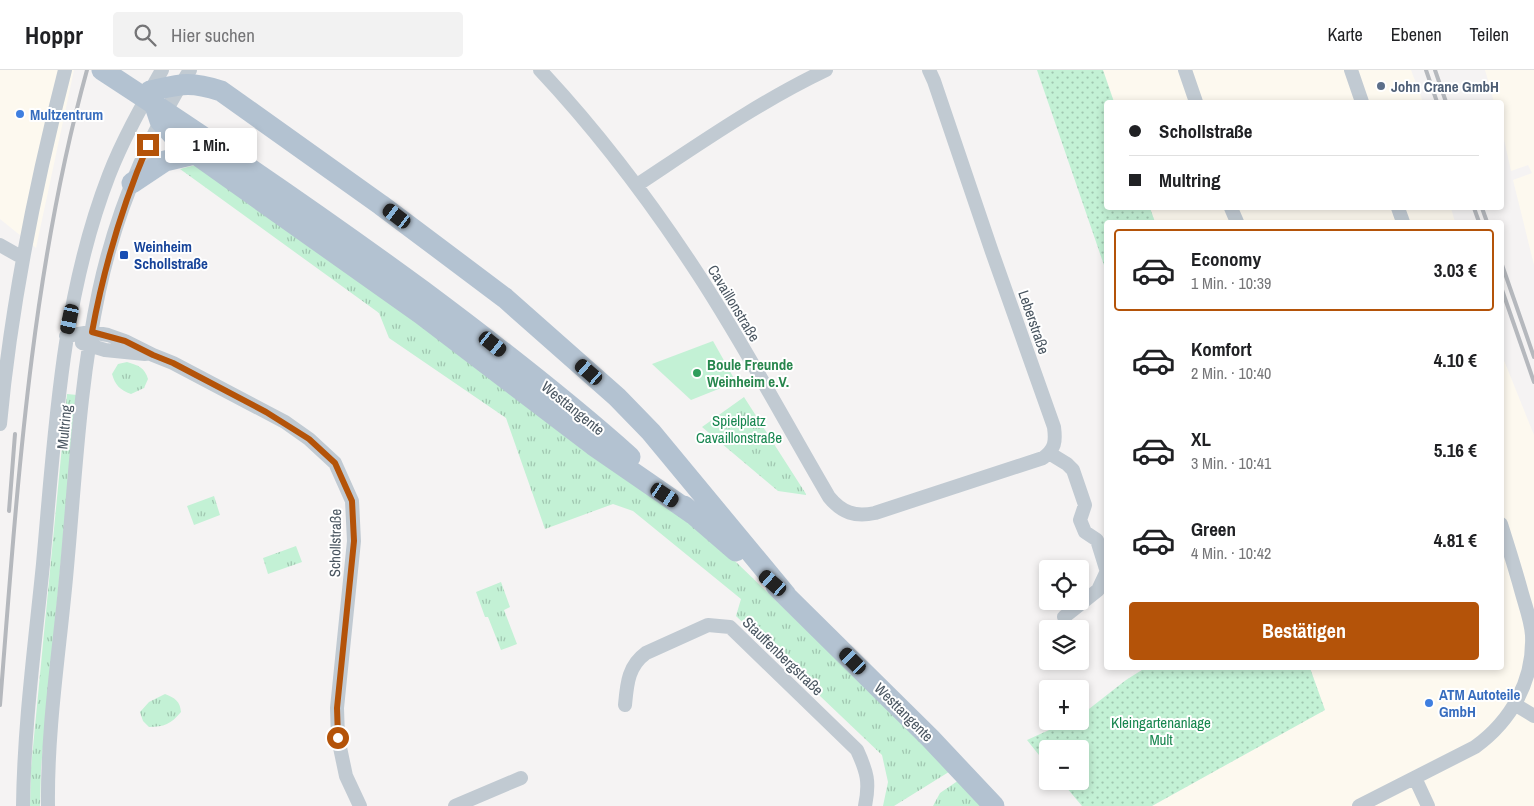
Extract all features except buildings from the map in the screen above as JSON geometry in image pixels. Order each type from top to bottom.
[{"type":"main road","name":"Westtangente","points":[[102,70],[298,201],[479,332],[594,425],[786,595],[930,738],[994,806]]},
{"type":"main road","points":[[693,514],[593,445],[421,314],[180,143],[162,126],[150,91],[193,77],[221,91],[381,205],[505,298],[610,390],[651,432],[786,595]]},
{"type":"main road","points":[[132,183],[166,161],[195,154]]},
{"type":"street","points":[[0,424],[23,258],[49,134],[65,70]]},
{"type":"street","name":"Multring","points":[[23,806],[32,681],[66,336],[93,222],[110,175],[139,113],[162,70]]},
{"type":"street","name":"Cavaillonstraße","points":[[540,70],[575,108],[637,186],[699,276],[758,374],[828,497],[837,507],[862,516],[875,513],[1042,458],[1049,453]]},
{"type":"street","points":[[637,186],[745,114],[826,70]]},
{"type":"street","name":"Leberstraße","points":[[929,70],[1054,427],[1056,440],[1054,448],[1049,453]]},
{"type":"street","points":[[1185,70],[1195,100]]},
{"type":"street","points":[[1351,70],[1361,100]]},
{"type":"street","name":"Multring","points":[[48,806],[50,732],[90,339],[113,238],[132,183],[162,126],[193,77]]},
{"type":"street","points":[[0,245],[23,258]]},
{"type":"street","name":"Schollstraße","points":[[66,336],[90,339],[105,350],[153,355],[173,363],[285,422],[309,439],[335,463],[352,501],[354,541],[337,708],[338,738],[346,776],[360,806]]},
{"type":"street","points":[[1049,453],[1073,470],[1085,505],[1080,520],[1085,532],[1097,540],[1104,563]]},
{"type":"street","points":[[1358,806],[1475,747],[1492,735],[1516,705],[1524,690],[1529,671],[1532,634],[1527,609],[1504,534]]},
{"type":"street","points":[[1064,617],[1098,590],[1104,577]]},
{"type":"street","name":"Stauffenbergstraße","points":[[625,704],[627,682],[638,658],[708,625],[730,627],[857,750],[866,769],[868,790],[865,806]]},
{"type":"street","points":[[1516,705],[1534,716]]},
{"type":"street","points":[[455,806],[521,778]]},
{"type":"street","points":[[1415,778],[1428,806]]},
{"type":"shaded area","points":[[0,70],[74,70],[36,248],[0,219]]},
{"type":"shaded area","points":[[1103,70],[1411,70],[1422,100],[1113,100]]},
{"type":"shaded area","points":[[1485,70],[1534,70],[1534,265],[1513,180],[1532,173],[1528,165],[1511,171],[1504,140],[1504,100],[1493,100]]},
{"type":"shaded area","points":[[1151,210],[1452,210],[1454,220],[1154,220]]},
{"type":"shaded area","points":[[1504,360],[1534,435],[1534,806],[1152,806],[1325,710],[1311,670],[1504,670]]},
{"type":"green space","points":[[1037,70],[1103,70],[1113,100],[1104,100],[1104,210],[1151,210],[1154,220],[1104,220],[1104,265]]},
{"type":"green space","points":[[203,163],[643,483],[737,563],[952,770],[894,806],[883,806],[888,782],[882,755],[736,616],[741,599],[633,511],[613,504],[545,529],[506,418],[389,338],[379,313],[180,169]]},
{"type":"green space","name":"Boule Freunde Weinheim e.V.","points":[[713,341],[736,382],[691,400],[652,364]]},
{"type":"green space","points":[[127,362],[134,364],[145,372],[148,379],[144,388],[131,394],[118,387],[112,374],[118,364]]},
{"type":"green space","points":[[67,394],[77,395],[41,768],[40,806],[30,806],[31,768]]},
{"type":"green space","name":"Spielplatz Cavaillonstraße","points":[[744,397],[806,495],[778,491],[702,427]]},
{"type":"green space","points":[[214,496],[220,515],[194,525],[187,506]]},
{"type":"green space","points":[[296,546],[302,562],[268,574],[263,558]]},
{"type":"green space","points":[[501,582],[510,607],[504,610],[517,644],[501,650],[488,617],[485,617],[476,592]]},
{"type":"green space","name":"Kleingartenanlage Mult","points":[[1142,670],[1311,670],[1325,710],[1152,806],[1082,806],[1069,790],[1089,790],[1089,740],[1039,740],[1039,755],[1027,740],[1049,730],[1089,730],[1089,709]]},
{"type":"green space","points":[[165,694],[176,700],[181,712],[167,724],[149,727],[143,721],[140,712],[149,702]]},
{"type":"green space","points":[[962,778],[988,806],[933,806],[940,793]]},
{"type":"railway","points":[[0,705],[28,385],[52,227],[68,148],[87,70]]},
{"type":"railway","points":[[1426,70],[1436,100]]},
{"type":"railway","points":[[1435,70],[1445,100]]},
{"type":"railway","points":[[1475,210],[1478,220]]},
{"type":"railway","points":[[1483,210],[1486,220]]},
{"type":"railway","points":[[1504,271],[1534,357]]},
{"type":"railway","points":[[1504,296],[1534,382]]},
{"type":"railway","points":[[9,511],[15,434]]},
{"type":"place","name":"John Crane GmbH","points":[[1381,86]]},
{"type":"place","name":"Multzentrum","points":[[20,114]]},
{"type":"place","name":"Weinheim Schollstraße","points":[[124,255]]},
{"type":"place","name":"Boule Freunde Weinheim e.V.","points":[[697,373]]},
{"type":"place","name":"ATM Autoteile GmbH","points":[[1429,703]]},
{"type":"route","points":[[148,145],[116,229],[100,290],[92,332],[125,341],[173,363],[285,422],[309,439],[335,463],[352,501],[354,541],[337,708],[338,738]]}]
